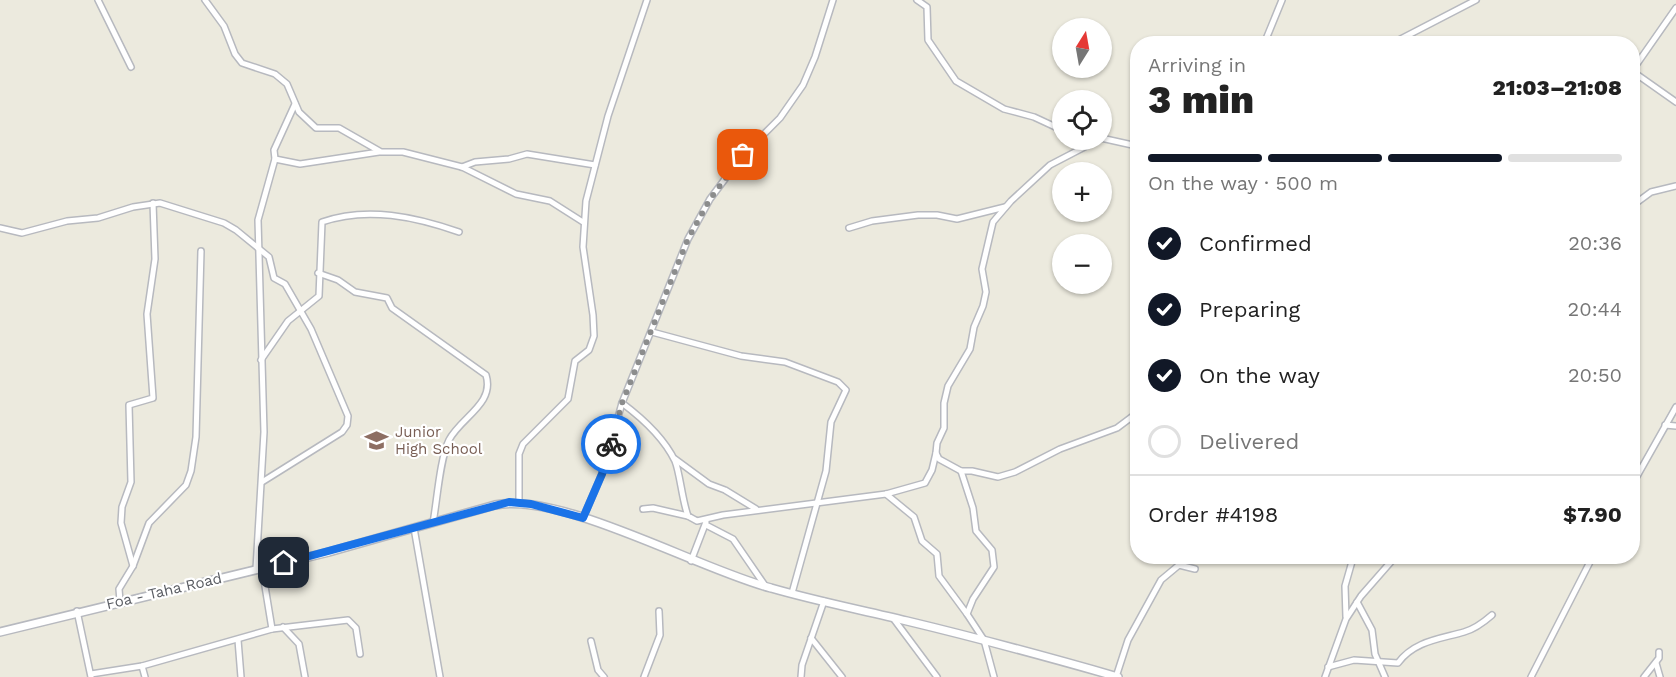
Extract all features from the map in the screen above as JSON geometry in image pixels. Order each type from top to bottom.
[{"type":"street","points":[[98,0],[131,67]]},
{"type":"street","points":[[205,0],[225,26],[235,54],[242,63],[275,74],[287,84],[299,112],[316,128],[339,128],[381,152]]},
{"type":"street","points":[[647,0],[595,165],[583,222],[585,271],[593,315],[594,336],[589,350],[575,361],[568,399],[523,444],[519,454],[519,502],[583,518],[691,561],[766,587],[984,640],[1116,677],[1128,640],[1161,580],[1179,565],[1195,569]]},
{"type":"street","points":[[583,518],[602,474],[622,403],[688,239],[710,199],[743,155],[780,118],[803,85],[815,57],[833,0]]},
{"type":"street","points":[[917,0],[927,7],[928,40],[956,81],[1004,109],[1034,117],[1052,125]]},
{"type":"street","points":[[1267,36],[1282,0]]},
{"type":"street","points":[[1406,36],[1476,0]]},
{"type":"street","points":[[1640,59],[1676,8]]},
{"type":"street","points":[[1640,76],[1676,102]]},
{"type":"street","points":[[272,629],[259,569],[264,432],[260,362],[258,220],[276,159],[273,150],[295,104]]},
{"type":"street","points":[[1112,140],[1130,144]]},
{"type":"street","points":[[691,561],[706,523],[723,514],[886,494],[925,483],[932,470],[937,443],[945,428],[944,403],[948,386],[970,349],[974,327],[984,306],[986,292],[982,269],[993,222],[1005,207],[1050,165],[1078,150]]},
{"type":"street","points":[[276,159],[300,164],[381,152],[403,152],[462,167],[516,194],[550,201],[583,222]]},
{"type":"street","points":[[462,167],[475,162],[509,159],[527,154],[595,165]]},
{"type":"street","points":[[1640,200],[1651,192],[1676,186]]},
{"type":"street","points":[[133,567],[121,523],[122,507],[131,482],[129,405],[153,398],[147,314],[155,259],[153,203]]},
{"type":"street","points":[[0,228],[22,233],[67,221],[98,218],[153,203],[224,223],[259,248],[269,258],[274,278],[285,284],[300,310],[344,403],[347,425],[342,432],[262,482]]},
{"type":"street","points":[[849,228],[872,221],[918,215],[937,214],[957,219],[1005,207]]},
{"type":"street","points":[[260,362],[288,321],[319,296],[318,273],[322,222],[339,216],[385,214],[414,219],[459,232]]},
{"type":"street","points":[[120,601],[118,589],[133,567],[149,523],[186,485],[191,471],[196,437],[201,251]]},
{"type":"street","points":[[318,273],[338,280],[355,292],[387,298],[392,308],[486,375],[489,391],[449,440],[433,523]]},
{"type":"street","points":[[652,333],[741,356],[785,362],[838,382],[846,390],[831,422],[826,471],[819,502],[792,593]]},
{"type":"street","points":[[622,403],[643,419],[673,458],[709,484],[725,490],[758,510]]},
{"type":"street","points":[[1640,470],[1676,407]]},
{"type":"street","points":[[936,453],[939,459],[961,471],[998,477],[1015,472],[1060,449],[1117,428],[1130,418]]},
{"type":"street","points":[[1665,424],[1676,426]]},
{"type":"street","points":[[673,458],[688,516]]},
{"type":"street","points":[[961,471],[973,508],[976,531],[992,550],[994,557],[994,567],[967,614]]},
{"type":"street","points":[[886,494],[914,518],[922,541],[937,554],[939,576],[984,640],[994,677]]},
{"type":"street","name":"Foa - Taha Road","points":[[0,632],[77,611],[329,552],[495,505],[519,502]]},
{"type":"street","points":[[643,509],[653,508],[688,516],[697,522],[706,523],[733,539],[766,587]]},
{"type":"street","points":[[414,528],[440,677]]},
{"type":"street","points":[[1346,619],[1345,586],[1351,564]]},
{"type":"street","points":[[1325,677],[1346,619],[1357,602],[1389,564]]},
{"type":"street","points":[[1531,677],[1589,564]]},
{"type":"street","points":[[801,677],[802,664],[824,601]]},
{"type":"street","points":[[1357,602],[1372,630],[1377,661],[1385,677]]},
{"type":"street","points":[[77,611],[91,676],[142,666],[272,629],[348,620],[356,628],[360,654]]},
{"type":"street","points":[[644,677],[660,635],[659,611]]},
{"type":"street","points":[[1328,667],[1354,660],[1398,663],[1406,652],[1437,638],[1466,632],[1492,615]]},
{"type":"street","points":[[892,617],[937,677]]},
{"type":"street","points":[[283,627],[300,644],[305,677]]},
{"type":"street","points":[[811,638],[842,677]]},
{"type":"street","points":[[238,640],[242,677]]},
{"type":"street","points":[[591,641],[598,670],[604,677]]},
{"type":"street","points":[[1644,677],[1656,663],[1659,652]]},
{"type":"street","points":[[1656,663],[1660,677]]},
{"type":"street","points":[[142,666],[145,677]]},
{"type":"way so far","points":[[611,444],[622,403],[688,239],[710,199],[743,155]]},
{"type":"place","name":"Junior High School","points":[[377,441]]},
{"type":"route","points":[[284,563],[509,502],[531,504],[583,518],[602,474],[611,444]]}]
